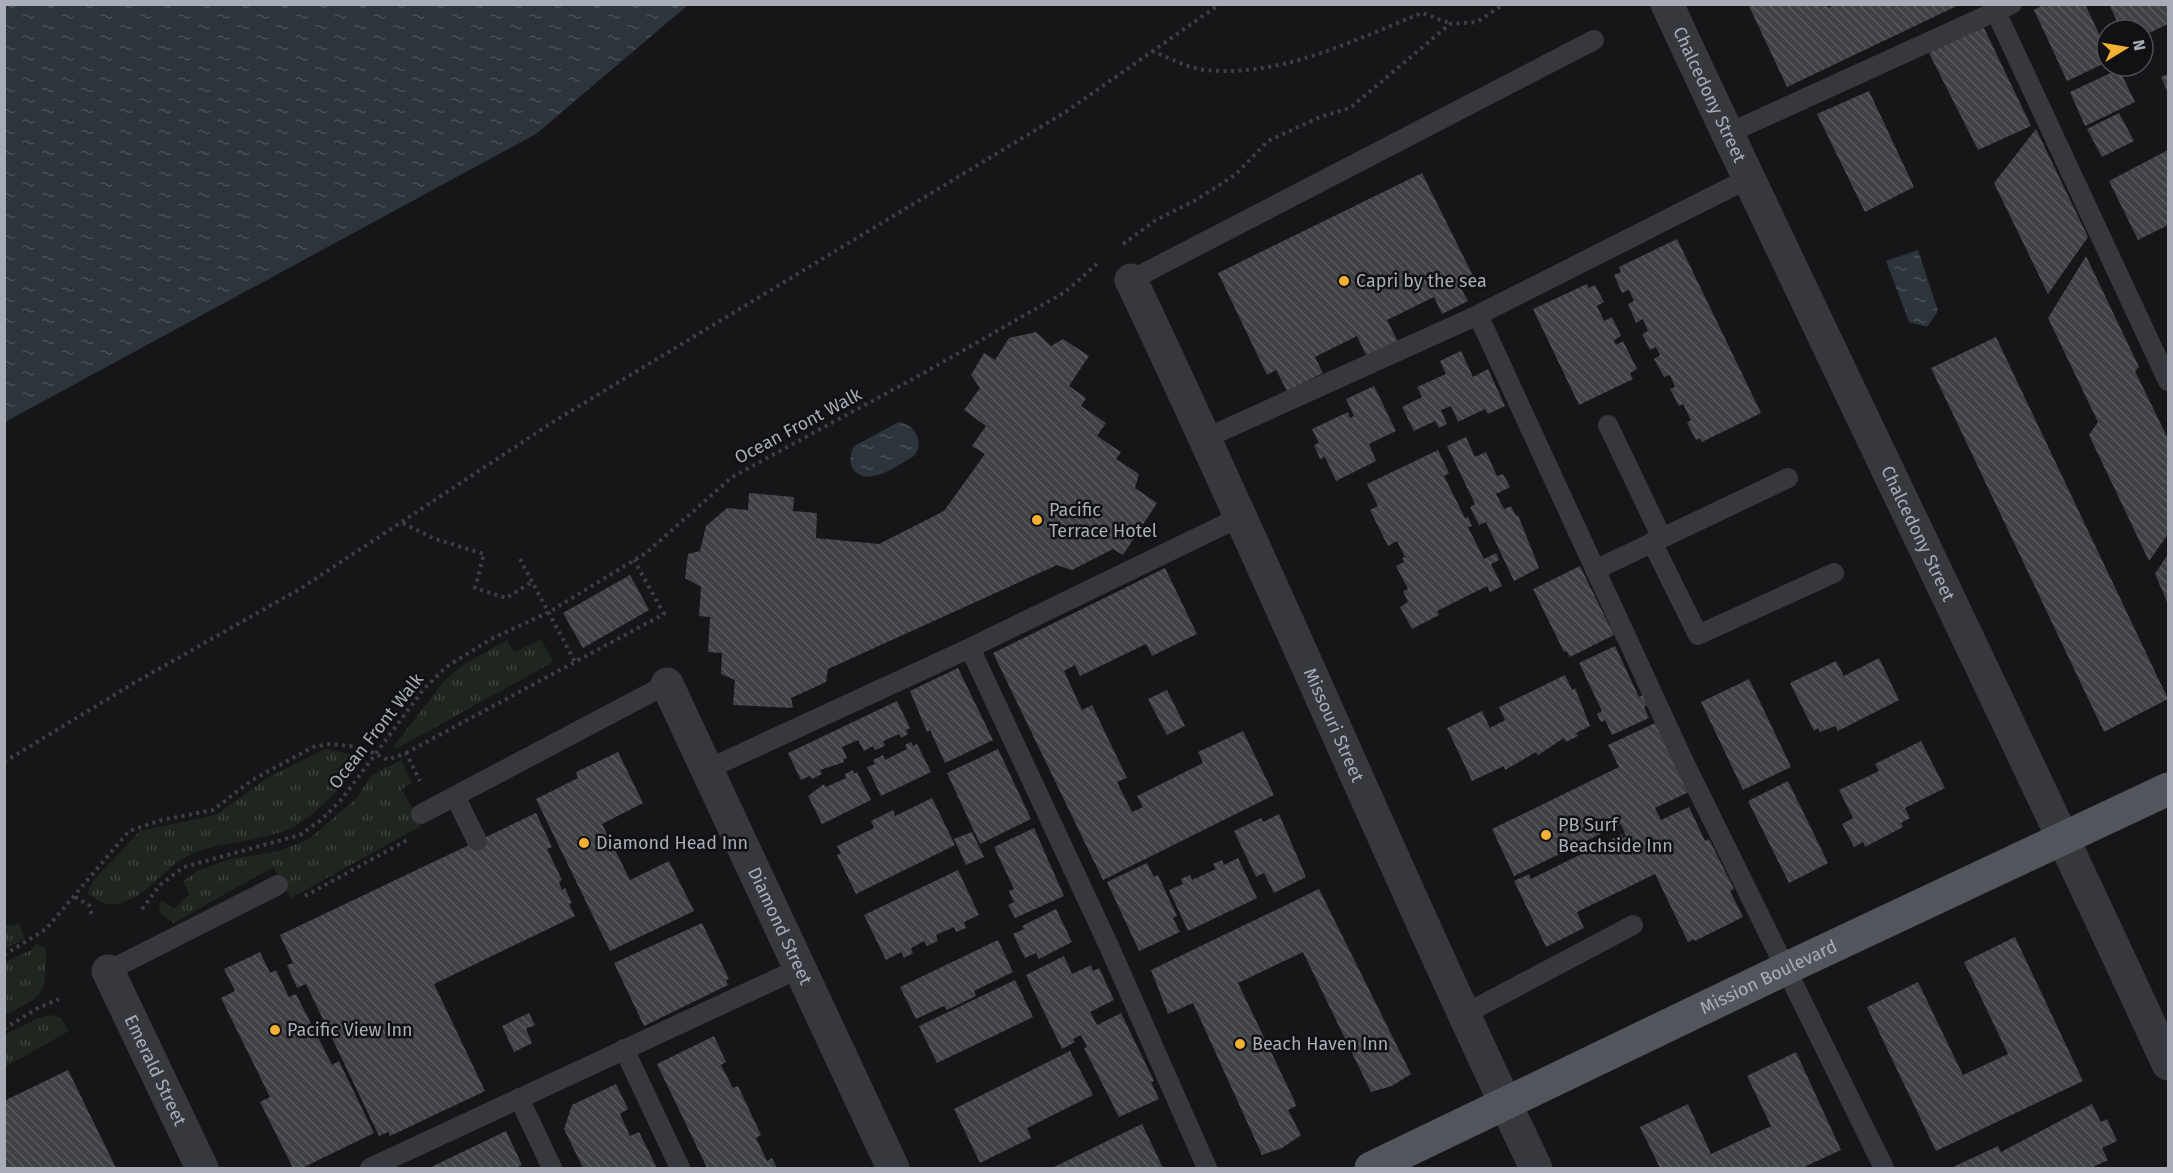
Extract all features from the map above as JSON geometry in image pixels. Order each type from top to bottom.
[{"type":"main road","name":"Mission Boulevard","points":[[1371,1168],[1787,968],[2169,789]]},
{"type":"street","name":"Chalcedony Street","points":[[1667,4],[1748,179],[2065,838],[2169,1064]]},
{"type":"street","name":"Missouri Street","points":[[1131,280],[1242,516],[1463,1015],[1536,1168]]},
{"type":"street","name":"Diamond Street","points":[[667,684],[893,1168]]},
{"type":"street","name":"Emerald Street","points":[[108,971],[202,1168]]},
{"type":"lane","points":[[1727,134],[2004,8],[2169,381]]},
{"type":"lane","points":[[1131,280],[1594,40]]},
{"type":"lane","points":[[1206,438],[1478,315],[1748,179]]},
{"type":"lane","points":[[1478,315],[1683,760],[1884,1168]]},
{"type":"lane","points":[[1608,425],[1698,635],[1834,573]]},
{"type":"lane","points":[[1596,570],[1788,478]]},
{"type":"lane","points":[[706,770],[970,648],[1242,516]]},
{"type":"lane","points":[[970,648],[1108,944],[1207,1168]]},
{"type":"lane","points":[[421,814],[667,684]]},
{"type":"lane","points":[[455,796],[477,841]]},
{"type":"lane","points":[[108,971],[278,885]]},
{"type":"lane","points":[[1463,1015],[1632,925]]},
{"type":"lane","points":[[370,1168],[800,968]]},
{"type":"lane","points":[[624,1049],[680,1168]]},
{"type":"lane","points":[[519,1098],[552,1168]]},
{"type":"path","points":[[4,762],[134,683],[303,587],[556,420],[1067,111],[1220,4]]},
{"type":"path","points":[[1152,51],[1202,70],[1253,71],[1328,50],[1422,13],[1450,24],[1477,22],[1504,4]]},
{"type":"path","points":[[1120,245],[1156,220],[1196,200],[1235,175],[1268,141],[1320,117],[1350,108],[1450,24]]},
{"type":"path","name":"Ocean Front Walk","points":[[142,909],[160,885],[184,867],[300,835],[321,820],[342,799],[423,690],[446,667],[491,639],[549,612],[646,553],[732,477],[922,374],[1065,292],[1104,258]]},
{"type":"path","points":[[402,523],[435,539],[484,554],[475,588],[506,598],[532,582]]},
{"type":"path","points":[[520,559],[575,662]]},
{"type":"path","points":[[4,955],[46,929],[75,897],[112,848],[129,831],[162,820],[213,810],[252,780],[313,747],[329,744],[362,747],[388,760],[406,753],[664,614],[634,560]]},
{"type":"path","points":[[297,901],[429,827],[409,791],[422,784],[406,753]]},
{"type":"path","points":[[75,897],[88,905],[92,916]]},
{"type":"path","points":[[4,1029],[36,1009],[59,999]]},
{"type":"green space","points":[[541,639],[553,662],[396,749],[393,747],[445,680],[463,665],[507,640],[514,653]]},
{"type":"green space","points":[[325,749],[350,754],[355,758],[352,769],[336,792],[298,824],[273,835],[214,846],[191,854],[140,894],[120,903],[106,904],[87,893],[93,881],[140,831],[216,815],[267,778]]},
{"type":"green space","points":[[401,760],[412,783],[402,789],[421,826],[291,898],[273,867],[174,923],[159,912],[161,900],[174,909],[189,894],[183,881],[199,870],[231,859],[279,851],[309,839],[358,797],[370,776]]},
{"type":"green space","points":[[19,924],[25,939],[5,949],[5,926]]},
{"type":"green space","points":[[36,944],[46,948],[44,984],[41,991],[29,1003],[5,1015],[5,962],[31,950]]},
{"type":"green space","points":[[51,1015],[61,1018],[69,1031],[5,1067],[5,1035],[38,1018]]},
{"type":"water","points":[[5,4],[688,5],[536,134],[5,422]]},
{"type":"water","points":[[1918,250],[1938,311],[1927,327],[1909,322],[1886,261]]},
{"type":"water","points":[[899,422],[910,426],[917,435],[919,445],[914,456],[884,473],[866,477],[859,475],[851,463],[854,446]]},
{"type":"building","points":[[1748,4],[1827,4],[1828,8],[1836,4],[1961,4],[1787,87]]},
{"type":"building","points":[[2045,4],[2085,4],[2095,25],[2095,68],[2067,81],[2034,10]]},
{"type":"building","points":[[2109,4],[2168,4],[2168,24],[2155,30],[2155,18],[2115,18]]},
{"type":"building","points":[[1983,26],[2031,126],[1978,150],[1929,53]]},
{"type":"building","points":[[2168,74],[2168,93],[2161,77]]},
{"type":"building","points":[[2100,78],[2123,78],[2135,102],[2085,126],[2070,92]]},
{"type":"building","points":[[1869,91],[1914,187],[1865,212],[1817,114]]},
{"type":"building","points":[[2119,113],[2134,141],[2102,157],[2087,129]]},
{"type":"building","points":[[2036,129],[2088,237],[2048,294],[1994,183]]},
{"type":"building","points":[[2168,150],[2168,225],[2138,240],[2109,181]]},
{"type":"building","name":"Capri by the sea","points":[[1422,173],[1474,278],[1459,285],[1468,301],[1442,314],[1434,297],[1387,320],[1399,344],[1368,359],[1357,336],[1315,357],[1323,373],[1287,391],[1276,370],[1267,375],[1218,273]]},
{"type":"building","points":[[1677,239],[1761,413],[1702,442],[1700,438],[1696,440],[1687,423],[1691,420],[1683,404],[1679,406],[1670,389],[1675,387],[1670,375],[1664,377],[1654,359],[1660,355],[1656,347],[1650,350],[1642,334],[1648,331],[1643,319],[1636,323],[1628,304],[1634,301],[1629,290],[1622,293],[1614,275],[1621,272],[1619,267]]},
{"type":"building","points":[[2086,256],[2139,367],[2135,371],[2168,439],[2168,534],[2149,561],[2089,435],[2098,422],[2048,318]]},
{"type":"building","points":[[1587,284],[1589,288],[1595,285],[1604,302],[1597,306],[1604,321],[1612,317],[1621,336],[1614,340],[1616,345],[1623,341],[1637,369],[1630,373],[1633,379],[1579,405],[1533,309]]},
{"type":"building","name":"Pacific Terrace Hotel","points":[[1036,332],[1051,346],[1063,339],[1089,356],[1069,386],[1086,398],[1081,406],[1106,423],[1097,436],[1121,452],[1116,459],[1139,474],[1135,488],[1157,503],[1123,555],[1113,549],[1072,570],[1057,565],[828,669],[826,682],[791,698],[793,708],[733,705],[735,680],[721,674],[722,653],[708,652],[710,617],[699,616],[701,587],[685,578],[688,554],[700,551],[706,526],[727,508],[748,510],[749,493],[794,497],[793,511],[817,513],[816,538],[879,544],[944,511],[985,454],[972,446],[986,426],[964,410],[980,388],[971,375],[984,353],[995,360],[1009,338]]},
{"type":"building","points":[[1996,337],[2168,699],[2104,732],[1931,368]]},
{"type":"building","points":[[1461,351],[1473,377],[1488,369],[1505,406],[1488,414],[1485,409],[1458,422],[1451,406],[1441,410],[1447,424],[1439,428],[1435,421],[1414,431],[1402,407],[1422,397],[1417,387],[1446,374],[1440,361]]},
{"type":"building","points":[[1374,386],[1396,431],[1369,444],[1376,461],[1336,481],[1325,457],[1320,459],[1314,445],[1319,443],[1312,429],[1348,412],[1350,418],[1354,416],[1346,399]]},
{"type":"building","points":[[1466,437],[1475,457],[1486,452],[1497,476],[1503,474],[1510,487],[1496,494],[1504,509],[1511,506],[1516,516],[1518,515],[1539,568],[1514,581],[1486,522],[1479,525],[1470,507],[1475,504],[1447,446]]},
{"type":"building","points":[[1438,450],[1449,473],[1444,476],[1465,518],[1468,517],[1472,526],[1468,527],[1484,559],[1496,553],[1499,560],[1491,564],[1502,586],[1490,592],[1487,586],[1437,611],[1439,615],[1412,629],[1400,607],[1408,602],[1403,591],[1408,589],[1396,566],[1404,562],[1402,558],[1405,557],[1397,541],[1388,546],[1370,510],[1378,506],[1367,484]]},
{"type":"building","points":[[2168,554],[2168,604],[2155,574]]},
{"type":"building","points":[[1580,566],[1614,635],[1570,657],[1566,651],[1564,652],[1533,589]]},
{"type":"building","points":[[1165,568],[1197,634],[1152,656],[1146,644],[1080,676],[1075,665],[1064,671],[1082,710],[1092,705],[1127,778],[1117,782],[1132,812],[1143,807],[1137,796],[1203,763],[1198,752],[1243,731],[1274,795],[1103,880],[993,653]]},
{"type":"building","points":[[630,575],[649,610],[583,648],[563,613]]},
{"type":"building","points":[[1615,646],[1639,697],[1645,694],[1650,704],[1644,707],[1649,718],[1612,735],[1605,720],[1601,722],[1597,714],[1602,711],[1579,663]]},
{"type":"building","points":[[1879,658],[1899,700],[1838,731],[1835,726],[1820,732],[1818,728],[1814,731],[1790,683],[1836,661],[1844,676]]},
{"type":"building","points":[[958,668],[993,740],[945,763],[930,730],[927,732],[910,691]]},
{"type":"building","points":[[1565,675],[1572,690],[1575,688],[1590,726],[1576,733],[1578,736],[1566,742],[1564,738],[1538,755],[1536,752],[1505,770],[1504,766],[1472,781],[1447,728],[1482,711],[1490,728],[1505,720],[1499,707]]},
{"type":"building","points":[[1749,679],[1791,767],[1743,790],[1701,702]]},
{"type":"building","points":[[1167,690],[1185,726],[1167,735],[1148,699]]},
{"type":"building","points":[[897,701],[910,728],[906,730],[908,734],[901,738],[899,734],[883,741],[885,746],[875,750],[873,746],[864,751],[858,740],[842,747],[847,758],[843,760],[844,762],[820,770],[822,774],[812,779],[810,776],[801,780],[788,753]]},
{"type":"building","name":"PB Surf Beachside Inn","points":[[1655,723],[1689,792],[1655,808],[1661,820],[1689,807],[1705,841],[1709,839],[1734,889],[1730,891],[1743,917],[1695,941],[1694,939],[1688,942],[1655,874],[1577,912],[1584,928],[1546,947],[1514,881],[1529,874],[1531,879],[1622,834],[1623,838],[1626,836],[1621,824],[1514,876],[1492,829],[1619,767],[1608,745]]},
{"type":"building","points":[[1921,741],[1945,788],[1905,808],[1910,818],[1901,823],[1903,827],[1865,847],[1863,842],[1854,847],[1842,824],[1853,818],[1839,790],[1879,771],[1875,764]]},
{"type":"building","points":[[911,742],[913,746],[917,744],[931,772],[881,796],[867,767],[875,764],[873,760],[883,755],[885,760],[907,749],[905,745]]},
{"type":"building","points":[[998,749],[1031,819],[980,844],[947,773]]},
{"type":"building","name":"Diamond Head Inn","points":[[618,752],[643,803],[602,824],[630,880],[669,861],[694,911],[610,951],[536,799],[578,778],[576,772]]},
{"type":"building","points":[[853,770],[854,774],[857,772],[871,800],[822,824],[808,796],[824,784],[826,787],[846,778],[845,774]]},
{"type":"building","points":[[1788,781],[1828,863],[1789,883],[1748,801]]},
{"type":"building","points":[[932,798],[955,845],[856,894],[837,855],[841,853],[837,846],[874,828],[871,821],[893,810],[895,816]]},
{"type":"building","points":[[536,813],[552,847],[547,849],[562,880],[559,882],[562,890],[565,888],[575,916],[434,984],[485,1091],[390,1136],[388,1132],[379,1136],[306,984],[297,988],[287,965],[293,963],[280,935]]},
{"type":"building","points":[[1279,814],[1306,877],[1274,893],[1264,873],[1256,877],[1234,831],[1261,818],[1263,822]]},
{"type":"building","points":[[1034,828],[1064,896],[1015,918],[1008,905],[1014,902],[1009,891],[1014,889],[994,847]]},
{"type":"building","points":[[972,832],[984,857],[966,865],[954,839]]},
{"type":"building","points":[[1238,858],[1257,898],[1188,931],[1169,890],[1183,884],[1181,879],[1190,875],[1192,880],[1216,869],[1213,864],[1222,860],[1224,865]]},
{"type":"building","points":[[1147,863],[1154,877],[1158,875],[1177,916],[1173,918],[1180,932],[1139,951],[1107,882]]},
{"type":"building","points":[[958,870],[979,915],[964,922],[966,928],[956,932],[954,927],[936,935],[938,941],[927,946],[924,941],[911,948],[913,953],[904,958],[901,952],[886,960],[864,915]]},
{"type":"building","name":"Beach Haven Inn","points":[[1319,889],[1411,1074],[1392,1086],[1371,1092],[1303,952],[1238,983],[1295,1102],[1296,1106],[1288,1110],[1301,1135],[1282,1148],[1262,1155],[1193,1003],[1168,1014],[1151,970]]},
{"type":"building","points":[[1056,909],[1072,942],[1039,959],[1036,953],[1025,958],[1013,934],[1024,929],[1022,926]]},
{"type":"building","points":[[702,923],[729,979],[726,980],[728,985],[644,1026],[614,963]]},
{"type":"building","points":[[2015,937],[2083,1081],[1936,1151],[1867,1007],[1918,982],[1963,1075],[2008,1054],[1964,962]]},
{"type":"building","points":[[998,940],[1013,972],[974,991],[976,996],[947,1010],[944,1006],[916,1019],[900,987]]},
{"type":"building","name":"Pacific View Inn","points":[[260,952],[270,973],[276,970],[289,997],[296,994],[332,1065],[339,1061],[374,1133],[302,1168],[293,1168],[260,1102],[270,1097],[221,998],[235,991],[224,969]]},
{"type":"building","points":[[1064,956],[1072,974],[1091,965],[1093,971],[1099,968],[1114,1000],[1090,1012],[1097,1025],[1121,1013],[1154,1081],[1151,1082],[1159,1099],[1119,1117],[1084,1048],[1087,1047],[1081,1035],[1073,1039],[1075,1042],[1062,1049],[1026,975]]},
{"type":"building","points":[[1015,980],[1033,1017],[937,1063],[919,1026]]},
{"type":"building","points":[[529,1013],[535,1025],[526,1029],[532,1043],[514,1052],[502,1026]]},
{"type":"building","points":[[714,1036],[726,1062],[721,1065],[733,1088],[738,1086],[761,1135],[756,1138],[767,1161],[772,1158],[777,1168],[707,1168],[657,1064]]},
{"type":"building","points":[[1070,1051],[1093,1095],[1027,1128],[1031,1138],[980,1163],[954,1109]]},
{"type":"building","points":[[1796,1052],[1841,1150],[1802,1168],[1660,1168],[1640,1127],[1688,1104],[1711,1154],[1771,1126],[1747,1076]]},
{"type":"building","points":[[68,1070],[116,1168],[7,1168],[4,1163],[4,1101]]},
{"type":"building","points":[[616,1084],[628,1109],[620,1114],[630,1136],[639,1132],[657,1168],[583,1168],[564,1129],[572,1105]]},
{"type":"building","points":[[2092,1104],[2101,1122],[2107,1119],[2117,1141],[2102,1148],[2108,1160],[2091,1168],[1951,1168],[1998,1146],[2001,1152]]},
{"type":"building","points":[[1142,1124],[1163,1168],[1052,1168]]},
{"type":"building","points":[[506,1131],[522,1165],[515,1168],[429,1168]]},
{"type":"place","name":"Capri by the sea","points":[[1344,281]]},
{"type":"place","name":"Pacific Terrace Hotel","points":[[1037,520]]},
{"type":"place","name":"PB Surf Beachside Inn","points":[[1546,835]]},
{"type":"place","name":"Diamond Head Inn","points":[[584,843]]},
{"type":"place","name":"Pacific View Inn","points":[[275,1030]]},
{"type":"place","name":"Beach Haven Inn","points":[[1240,1044]]}]
